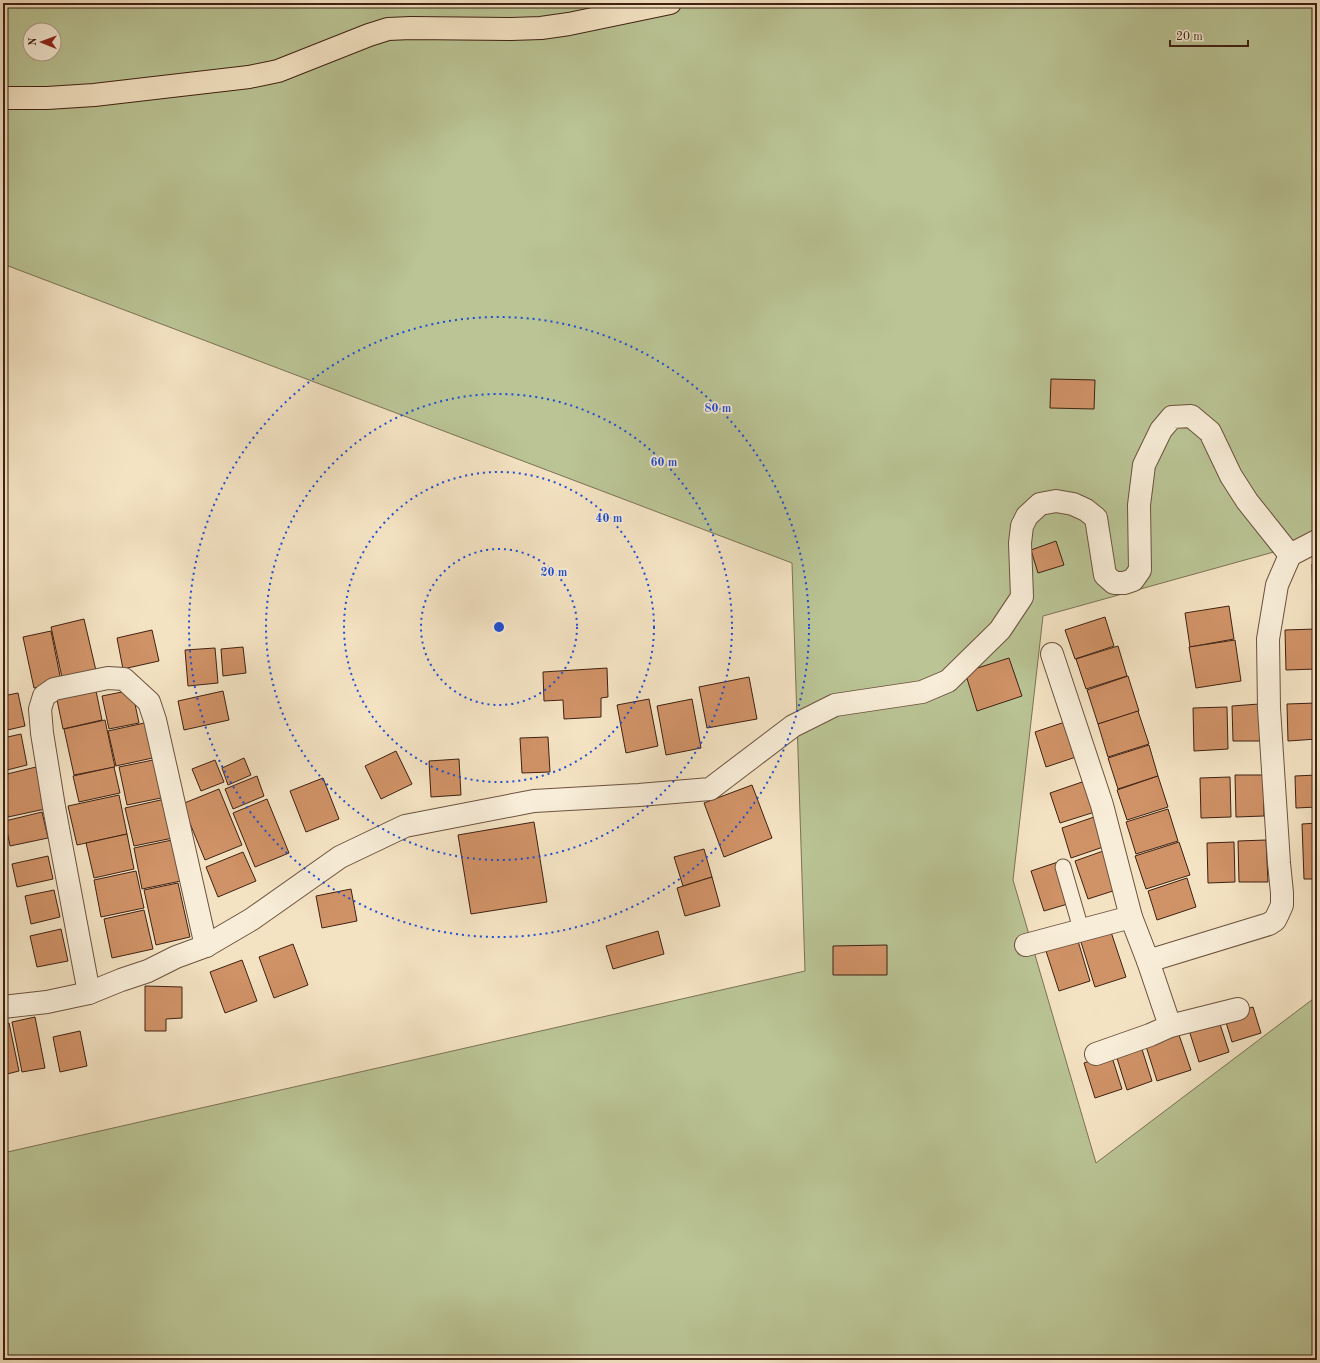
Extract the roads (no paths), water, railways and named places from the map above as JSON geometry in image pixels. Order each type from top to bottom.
[{"type":"highway","points":[[3,98],[47,98],[94,95],[249,77],[278,71],[369,34],[388,29],[541,28],[569,24],[670,3]]},
{"type":"street","points":[[3,1007],[47,1002],[89,993],[148,971],[176,957],[206,946],[252,919],[340,857],[405,826],[534,801],[710,789],[793,726],[835,705],[922,692],[948,681],[1000,630],[1022,597],[1020,543],[1022,526],[1027,516],[1040,504],[1056,501],[1074,504],[1086,510],[1096,518],[1105,575],[1114,583],[1124,583],[1133,580],[1140,570],[1139,505],[1144,465],[1161,430],[1172,417],[1191,416],[1210,432],[1231,476],[1247,501],[1290,555]]},
{"type":"street","points":[[1148,962],[1268,924],[1275,920],[1282,905],[1269,708],[1268,638],[1277,585],[1290,555],[1317,541]]},
{"type":"street","points":[[1052,654],[1102,805],[1131,916],[1170,1026]]},
{"type":"street","points":[[89,993],[42,733],[40,709],[44,696],[54,689],[108,678],[124,679],[148,702],[155,720],[206,946]]},
{"type":"street","points":[[1026,945],[1131,916]]},
{"type":"street","points":[[1096,1054],[1150,1035],[1170,1026],[1238,1009]]},
{"type":"lane","points":[[1063,867],[1082,929]]}]
